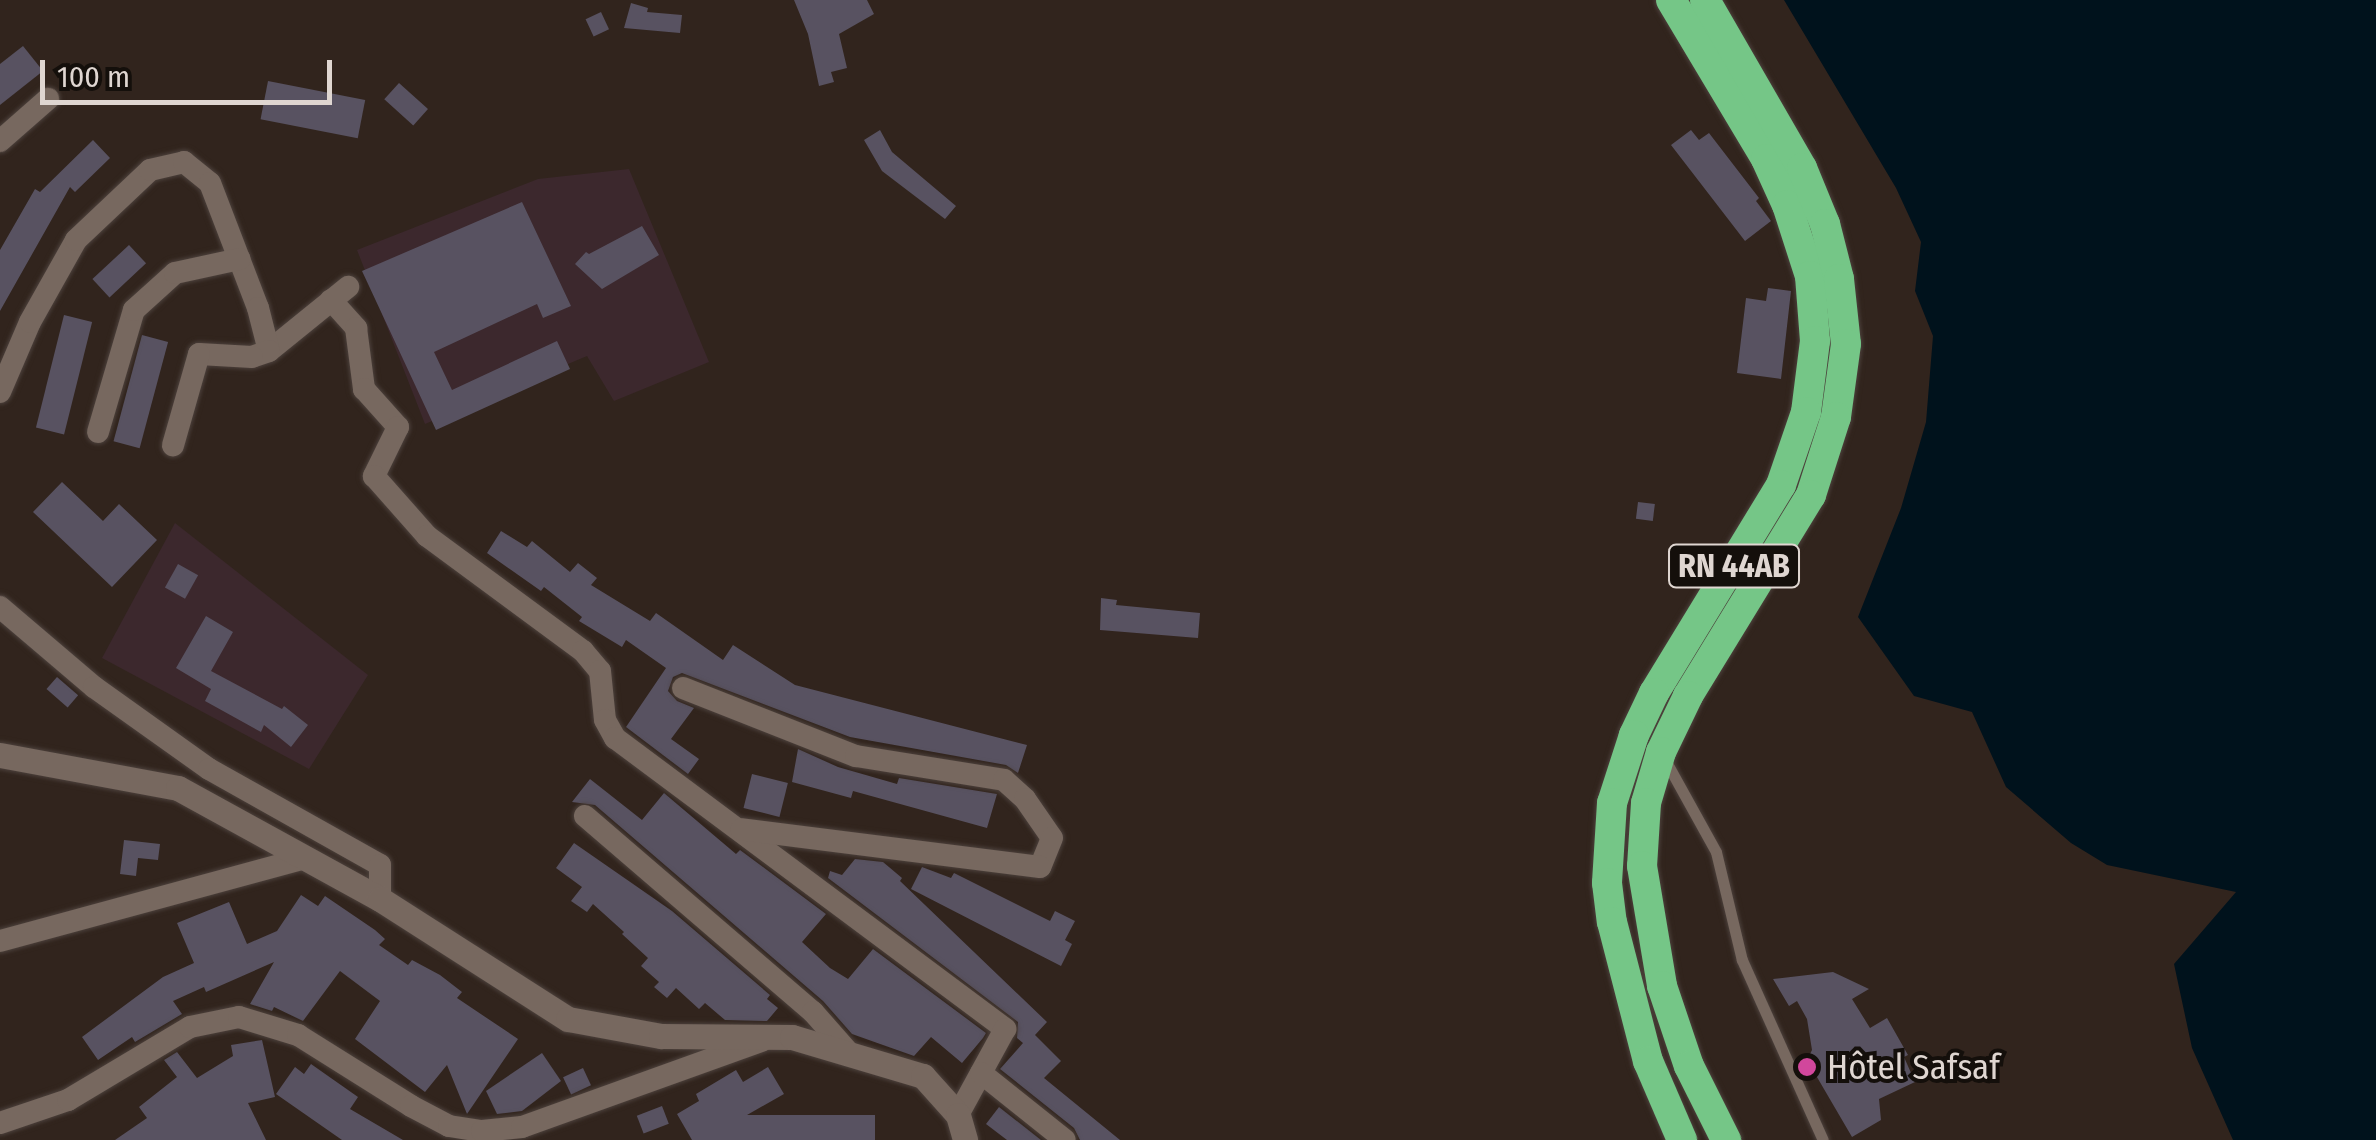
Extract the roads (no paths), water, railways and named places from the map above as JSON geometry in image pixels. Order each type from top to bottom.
[{"type":"highway","name":"RN 44AB","points":[[1671,0],[1766,159],[1787,205],[1810,276],[1815,341],[1806,412],[1781,485],[1654,692],[1627,753],[1612,802],[1607,883],[1612,922],[1648,1060],[1682,1140]]},
{"type":"highway","name":"RN 44AB","points":[[1705,0],[1802,168],[1825,224],[1840,279],[1846,344],[1836,417],[1810,495],[1688,696],[1661,752],[1645,818],[1642,866],[1648,921],[1662,986],[1689,1066],[1726,1140]]},
{"type":"street","points":[[0,141],[48,98]]},
{"type":"street","points":[[0,392],[30,322],[76,240],[150,170],[184,162],[210,183],[269,350]]},
{"type":"street","points":[[98,432],[134,310],[175,273],[240,259]]},
{"type":"street","points":[[173,445],[199,354],[252,357],[269,350],[339,294],[356,328],[364,388],[398,426],[374,476],[450,557],[584,651],[600,671],[605,720],[615,738],[1005,1030],[981,1073],[961,1128]]},
{"type":"street","points":[[0,607],[94,687],[209,769],[380,865],[380,899]]},
{"type":"street","points":[[683,688],[856,756],[1004,780],[1025,799],[1052,838],[1040,867],[738,828]]},
{"type":"street","points":[[0,755],[178,788],[380,899],[568,1019],[662,1036],[792,1037],[923,1076],[961,1128]]},
{"type":"street","points":[[584,816],[813,1012],[850,1054]]},
{"type":"street","points":[[0,941],[305,858]]},
{"type":"street","points":[[0,1123],[68,1100],[190,1027],[239,1017],[298,1035],[449,1126],[482,1131],[522,1127],[771,1037]]},
{"type":"street","points":[[981,1073],[1065,1140]]},
{"type":"lane","points":[[1661,752],[1716,852],[1742,960],[1823,1140]]},
{"type":"water","points":[[1784,0],[2376,0],[2376,1140],[2233,1140],[2192,1048],[2174,964],[2236,892],[2107,865],[2071,843],[2006,787],[1972,712],[1914,696],[1858,617],[1901,508],[1926,422],[1933,336],[1915,291],[1921,242],[1896,188]]},
{"type":"place","name":"Hôtel Safsaf","points":[[1807,1067]]}]
